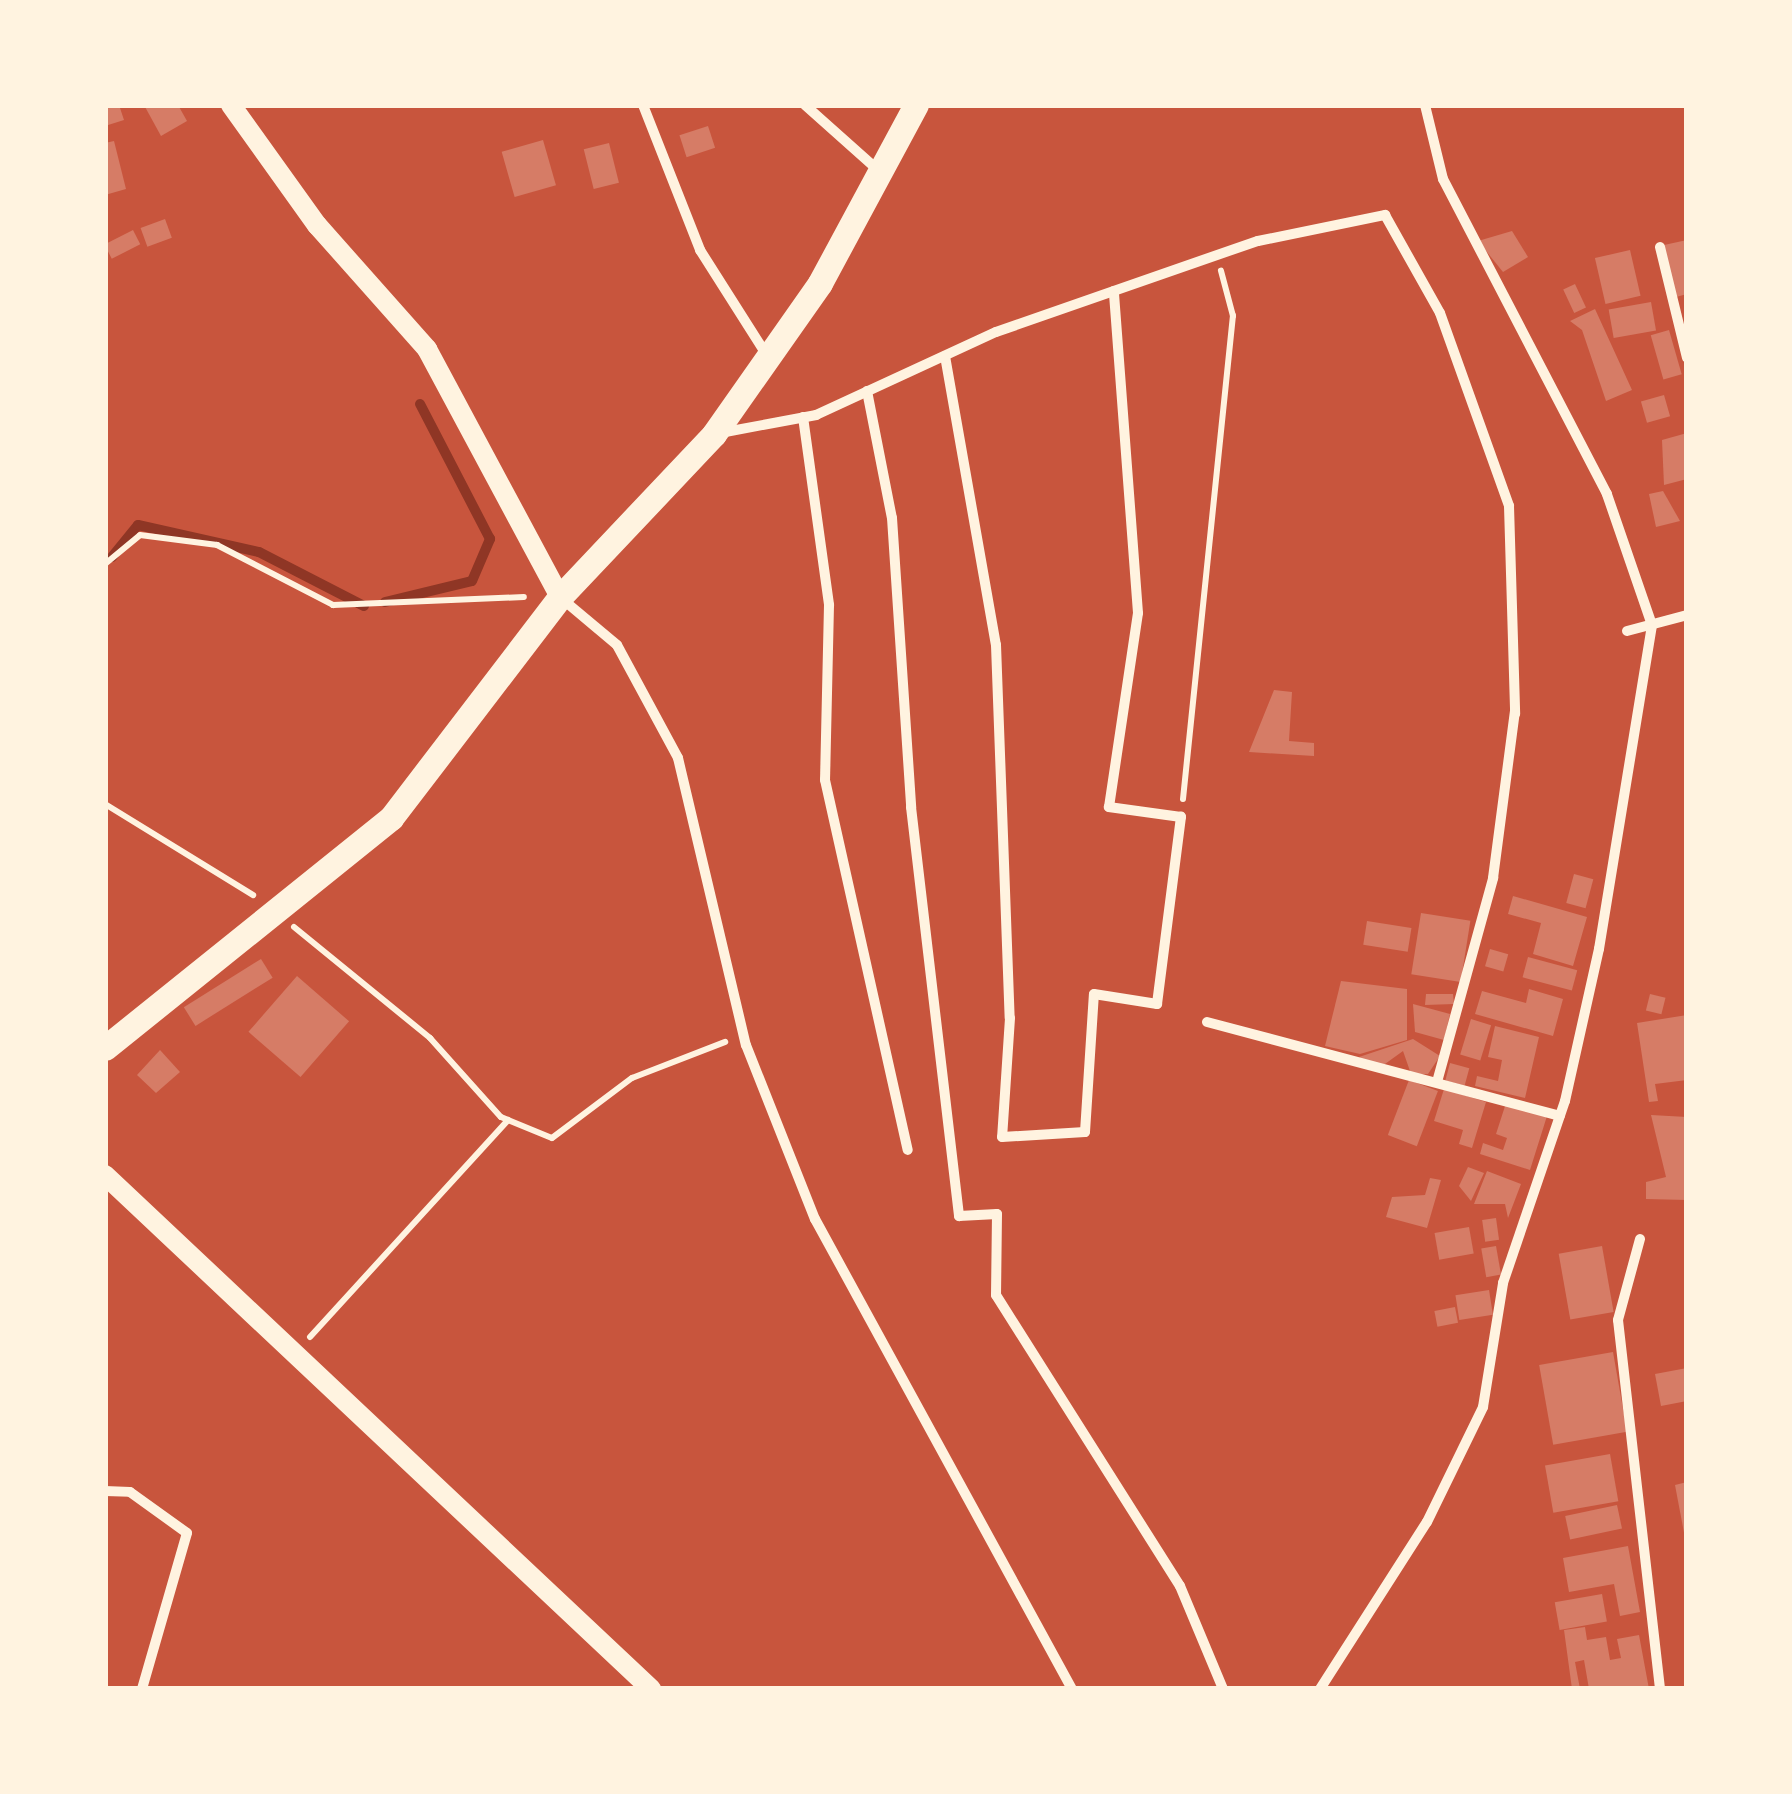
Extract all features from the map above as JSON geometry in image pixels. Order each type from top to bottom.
[{"type":"main road","points":[[230,105],[316,226],[427,349],[560,598]]},
{"type":"main road","points":[[108,1039],[207,958],[276,915],[391,818],[560,598],[714,434],[768,357],[916,105]]},
{"type":"main road","points":[[105,1175],[651,1689]]},
{"type":"street","points":[[643,105],[700,250],[768,357]]},
{"type":"street","points":[[805,105],[880,172]]},
{"type":"street","points":[[1320,1689],[1427,1522],[1483,1408],[1503,1283],[1560,1116],[1606,912],[1652,625],[1607,494],[1443,178],[1425,105]]},
{"type":"street","points":[[714,434],[803,417],[945,356],[1216,256],[1386,214],[1440,314],[1508,506],[1515,714]]},
{"type":"street","points":[[1660,247],[1687,358]]},
{"type":"street","points":[[945,356],[996,645],[1010,1018],[1002,1137],[1084,1132],[1094,994],[1157,1004],[1181,817],[1109,807],[1138,613],[1114,291]]},
{"type":"street","points":[[867,392],[892,518],[911,807],[959,1216],[996,1214],[996,1295],[1180,1586],[1223,1689]]},
{"type":"street","points":[[803,417],[828,605],[825,780],[908,1150]]},
{"type":"street","points":[[560,598],[617,645],[678,758],[743,1034],[815,1218],[1072,1689]]},
{"type":"street","points":[[1627,632],[1687,615]]},
{"type":"street","points":[[1437,1082],[1493,878],[1517,689]]},
{"type":"street","points":[[1208,1022],[1354,1068],[1437,1082],[1560,1116]]},
{"type":"street","points":[[1640,1240],[1618,1320],[1660,1689]]},
{"type":"street","points":[[105,1492],[130,1492],[187,1533],[142,1689]]},
{"type":"path","points":[[1181,817],[1233,316],[1216,256]]},
{"type":"path","points":[[105,564],[140,535],[217,544],[334,605],[560,598]]},
{"type":"path","points":[[105,804],[336,953],[508,1120],[552,1138],[632,1078],[743,1034]]},
{"type":"path","points":[[294,1356],[508,1120]]},
{"type":"building","points":[[105,105],[119,105],[124,120],[105,126]]},
{"type":"building","points":[[144,105],[178,105],[187,121],[161,136]]},
{"type":"building","points":[[708,126],[715,148],[687,157],[679,135]]},
{"type":"building","points":[[543,140],[556,185],[515,197],[502,152]]},
{"type":"building","points":[[114,141],[126,189],[105,195],[105,143]]},
{"type":"building","points":[[609,143],[619,183],[594,189],[584,149]]},
{"type":"building","points":[[165,219],[172,238],[147,247],[141,228]]},
{"type":"building","points":[[133,230],[140,244],[112,259],[105,244]]},
{"type":"building","points":[[1512,231],[1528,257],[1503,272],[1478,241]]},
{"type":"building","points":[[1687,240],[1687,294],[1676,297],[1664,245]]},
{"type":"building","points":[[1630,250],[1641,296],[1605,304],[1595,258]]},
{"type":"building","points":[[1575,284],[1586,308],[1574,313],[1563,289]]},
{"type":"building","points":[[1651,302],[1656,331],[1614,338],[1609,309]]},
{"type":"building","points":[[1595,309],[1632,390],[1606,401],[1582,330],[1570,321]]},
{"type":"building","points":[[1669,330],[1682,374],[1663,379],[1651,335]]},
{"type":"building","points":[[1664,395],[1670,416],[1647,423],[1641,402]]},
{"type":"building","points":[[1687,433],[1687,479],[1664,485],[1662,440]]},
{"type":"building","points":[[1663,491],[1680,521],[1656,527],[1649,494]]},
{"type":"building","points":[[1274,690],[1292,692],[1289,741],[1314,743],[1314,756],[1249,752]]},
{"type":"building","points":[[1574,874],[1593,879],[1586,908],[1566,903]]},
{"type":"building","points":[[1513,896],[1587,917],[1573,966],[1533,954],[1541,923],[1508,914]]},
{"type":"building","points":[[1421,913],[1470,921],[1461,982],[1411,974]]},
{"type":"building","points":[[1367,921],[1411,928],[1408,952],[1363,945]]},
{"type":"building","points":[[1490,949],[1508,954],[1503,972],[1485,966]]},
{"type":"building","points":[[1528,957],[1577,970],[1572,990],[1523,977]]},
{"type":"building","points":[[261,959],[273,978],[195,1026],[184,1007]]},
{"type":"building","points":[[297,976],[349,1021],[301,1077],[248,1032]]},
{"type":"building","points":[[1341,981],[1407,989],[1407,1040],[1360,1054],[1325,1046]]},
{"type":"building","points":[[1529,989],[1563,999],[1553,1036],[1475,1014],[1482,991],[1526,1003]]},
{"type":"building","points":[[1426,994],[1453,994],[1454,1004],[1425,1005]]},
{"type":"building","points":[[1650,994],[1666,998],[1661,1014],[1646,1010]]},
{"type":"building","points":[[1413,1004],[1450,1014],[1444,1040],[1415,1032]]},
{"type":"building","points":[[1687,1015],[1687,1080],[1655,1084],[1658,1101],[1649,1102],[1637,1023]]},
{"type":"building","points":[[1471,1019],[1491,1025],[1480,1061],[1460,1054]]},
{"type":"building","points":[[1495,1026],[1539,1037],[1525,1098],[1475,1086],[1477,1076],[1498,1081],[1502,1060],[1488,1057]]},
{"type":"building","points":[[1413,1039],[1440,1056],[1428,1074],[1411,1074],[1403,1051],[1378,1069],[1359,1057]]},
{"type":"building","points":[[160,1050],[180,1072],[156,1093],[137,1075]]},
{"type":"building","points":[[1450,1063],[1469,1068],[1465,1086],[1445,1080]]},
{"type":"building","points":[[1409,1080],[1438,1091],[1417,1146],[1388,1135]]},
{"type":"building","points":[[1444,1089],[1486,1102],[1472,1148],[1459,1144],[1463,1130],[1434,1121]]},
{"type":"building","points":[[1506,1103],[1547,1116],[1530,1170],[1480,1154],[1483,1143],[1503,1150],[1507,1138],[1496,1134]]},
{"type":"building","points":[[1651,1115],[1687,1117],[1687,1200],[1646,1199],[1646,1182],[1666,1177]]},
{"type":"building","points":[[1468,1167],[1484,1173],[1471,1201],[1459,1186]]},
{"type":"building","points":[[1487,1171],[1521,1184],[1508,1218],[1505,1204],[1474,1204]]},
{"type":"building","points":[[1430,1178],[1441,1180],[1427,1228],[1386,1217],[1392,1197],[1425,1195]]},
{"type":"building","points":[[1496,1218],[1499,1240],[1485,1242],[1482,1220]]},
{"type":"building","points":[[1469,1227],[1474,1254],[1439,1260],[1435,1233]]},
{"type":"building","points":[[1496,1246],[1501,1275],[1486,1277],[1481,1249]]},
{"type":"building","points":[[1602,1246],[1614,1312],[1570,1320],[1559,1254]]},
{"type":"building","points":[[1489,1290],[1493,1315],[1459,1320],[1455,1295]]},
{"type":"building","points":[[1455,1307],[1458,1323],[1437,1327],[1434,1311]]},
{"type":"building","points":[[1613,1352],[1627,1432],[1553,1445],[1539,1365]]},
{"type":"building","points":[[1687,1368],[1687,1401],[1661,1406],[1655,1374]]},
{"type":"building","points":[[1610,1454],[1618,1501],[1553,1513],[1545,1465]]},
{"type":"building","points":[[1687,1482],[1687,1537],[1685,1538],[1675,1485]]},
{"type":"building","points":[[1617,1505],[1622,1528],[1570,1539],[1565,1516]]},
{"type":"building","points":[[1628,1546],[1640,1612],[1620,1616],[1614,1584],[1569,1592],[1563,1558]]},
{"type":"building","points":[[1602,1594],[1607,1622],[1560,1630],[1555,1602]]},
{"type":"building","points":[[1585,1627],[1587,1640],[1606,1637],[1610,1660],[1621,1658],[1617,1639],[1639,1635],[1649,1689],[1589,1689],[1584,1660],[1575,1662],[1580,1689],[1572,1689],[1564,1630]]},
{"type":"waterway","points":[[385,602],[472,581],[490,539],[420,404]]},
{"type":"waterway","points":[[112,557],[138,525],[259,552],[364,606]]}]
